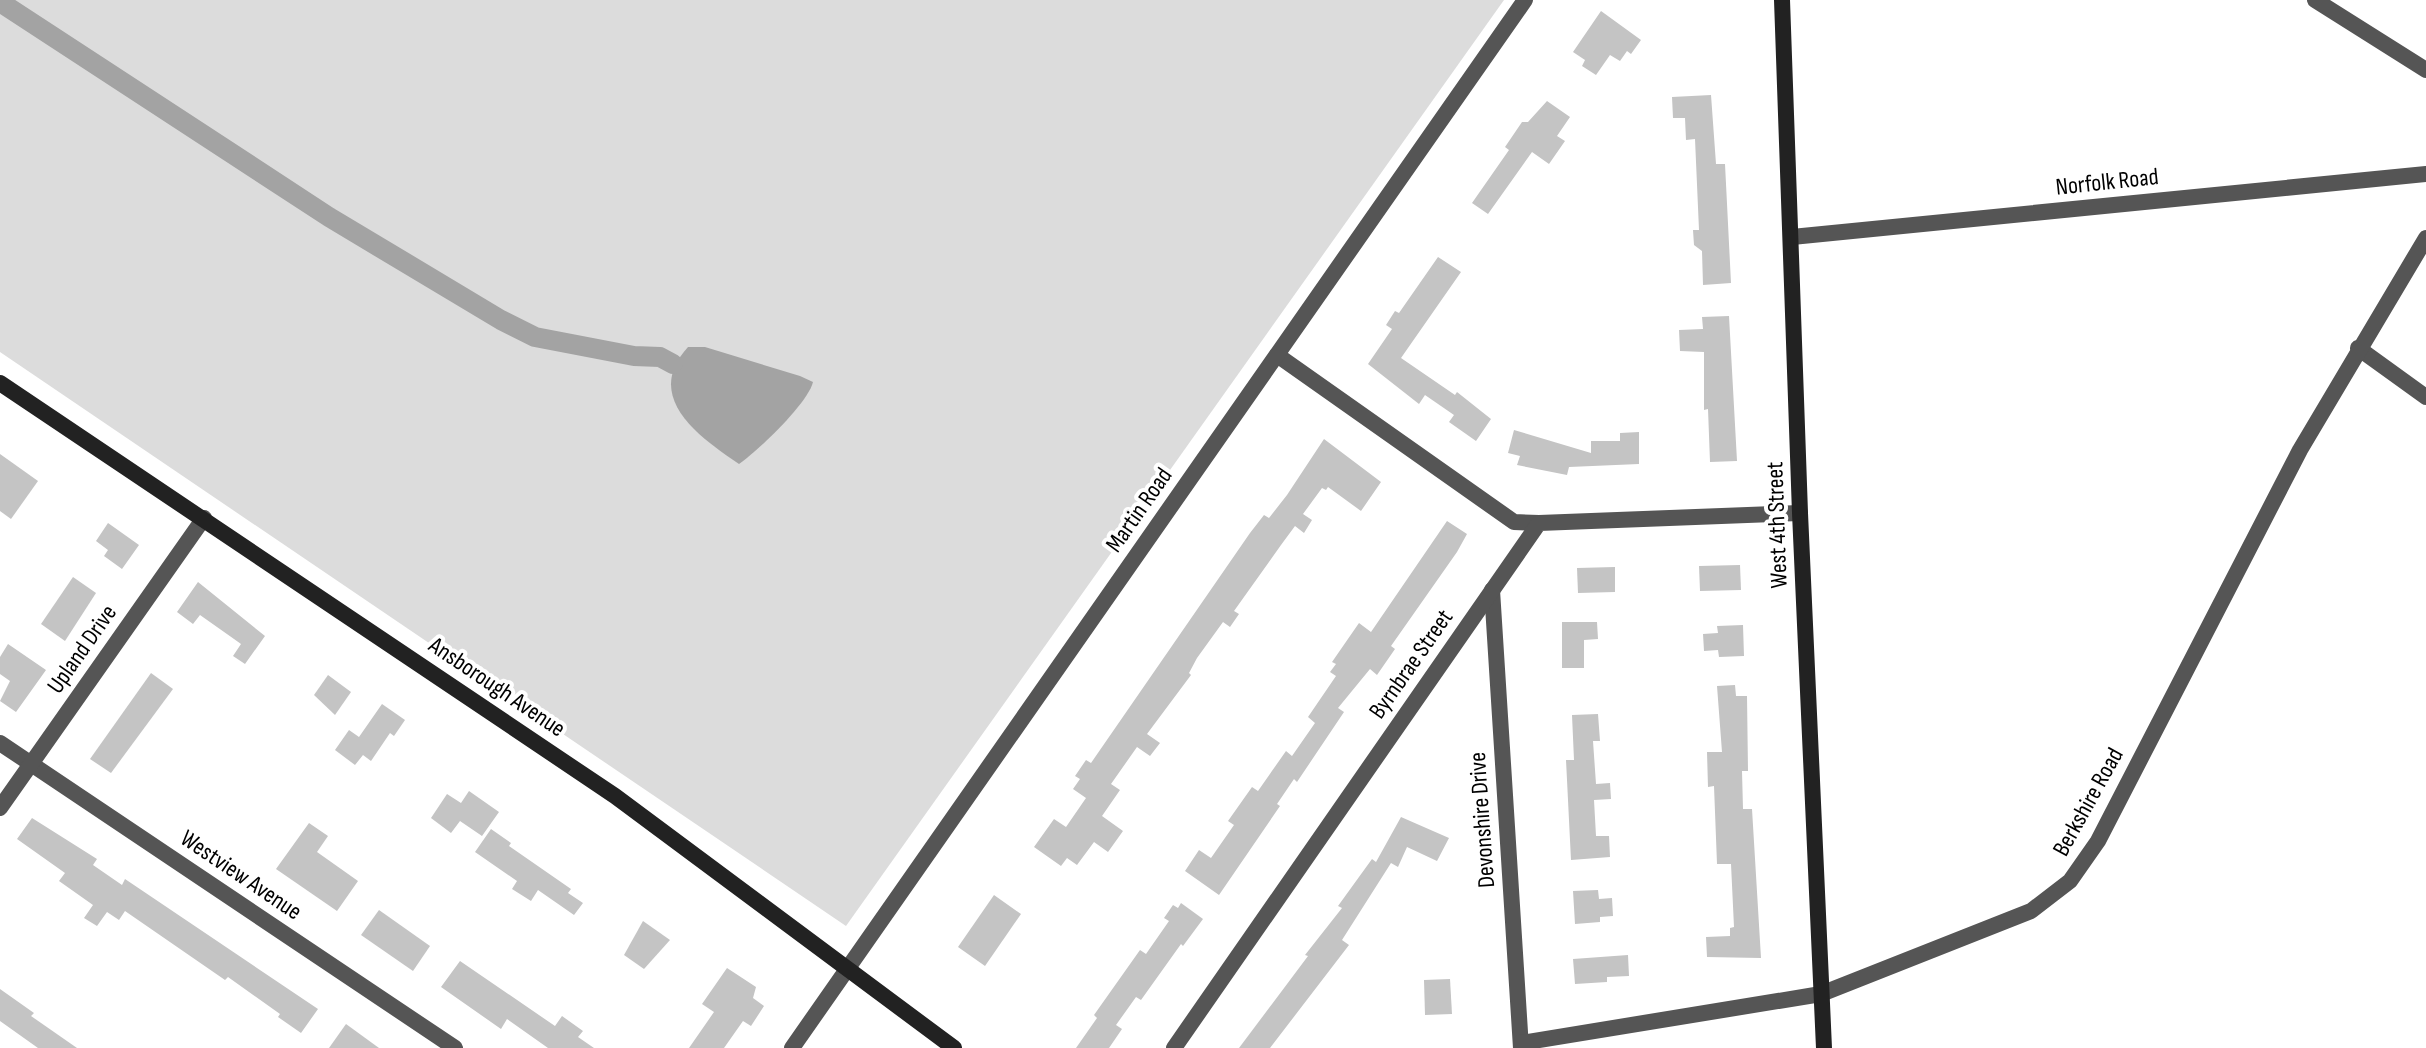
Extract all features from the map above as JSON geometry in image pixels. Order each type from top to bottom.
[{"type":"main road","name":"West 4th Street","points":[[1782,0],[1800,513],[1824,1048]]},
{"type":"main road","name":"Ansborough Avenue","points":[[0,383],[615,796],[954,1048]]},
{"type":"street","name":"Martin Road","points":[[792,1048],[1525,0]]},
{"type":"street","points":[[2315,0],[2426,70]]},
{"type":"street","name":"Norfolk Road","points":[[1792,237],[2426,174]]},
{"type":"street","name":"Berkshire Road","points":[[1521,1046],[1821,994],[2009,922],[2041,904],[2070,881],[2098,841],[2243,557],[2358,348],[2426,238]]},
{"type":"street","points":[[2358,348],[2426,397]]},
{"type":"street","points":[[1277,355],[1514,522],[1800,513]]},
{"type":"street","name":"Upland Drive","points":[[0,808],[204,518]]},
{"type":"street","name":"Byrnbrae Street","points":[[1174,1048],[1539,523]]},
{"type":"street","name":"Devonshire Drive","points":[[1492,590],[1521,1046]]},
{"type":"street","name":"Westview Avenue","points":[[0,743],[455,1048]]},
{"type":"shaded area","points":[[0,0],[1504,0],[846,926],[0,352]]},
{"type":"shaded area","points":[[688,347],[705,347],[813,382],[792,414],[739,464],[693,428],[673,398],[671,382],[676,365]]},
{"type":"building","points":[[1601,11],[1641,40],[1631,54],[1627,51],[1620,61],[1610,55],[1596,75],[1582,66],[1585,60],[1573,52]]},
{"type":"building","points":[[1711,95],[1716,164],[1725,164],[1731,283],[1703,285],[1702,251],[1694,245],[1693,230],[1699,230],[1695,139],[1686,140],[1685,118],[1673,118],[1672,97]]},
{"type":"building","points":[[1547,101],[1570,117],[1557,136],[1565,141],[1549,164],[1532,152],[1488,214],[1472,203],[1509,150],[1505,147],[1522,122],[1528,122]]},
{"type":"building","points":[[1438,257],[1461,272],[1401,358],[1455,395],[1457,392],[1491,419],[1476,441],[1449,422],[1454,415],[1425,395],[1419,404],[1368,364],[1392,329],[1386,325],[1395,311],[1399,313]]},
{"type":"building","points":[[1729,316],[1737,461],[1710,462],[1708,409],[1704,410],[1704,352],[1680,351],[1679,330],[1703,329],[1702,317]]},
{"type":"building","points":[[1514,430],[1591,453],[1591,441],[1620,441],[1620,433],[1639,432],[1639,464],[1569,467],[1567,475],[1517,465],[1520,456],[1508,453]]},
{"type":"building","points":[[1324,439],[1381,482],[1361,511],[1328,487],[1326,490],[1322,488],[1303,514],[1312,520],[1304,533],[1295,526],[1234,611],[1239,614],[1230,627],[1223,622],[1197,658],[1189,673],[1191,675],[1147,734],[1160,743],[1150,756],[1137,747],[1111,784],[1120,790],[1102,816],[1123,831],[1108,852],[1094,842],[1077,865],[1067,858],[1061,866],[1034,847],[1054,819],[1066,827],[1086,798],[1073,789],[1080,779],[1075,776],[1086,760],[1091,763],[1250,533],[1264,515],[1269,518]]},
{"type":"building","points":[[0,454],[38,481],[11,519],[0,511]]},
{"type":"building","points":[[1447,521],[1467,534],[1457,552],[1391,646],[1395,649],[1377,675],[1370,669],[1338,708],[1344,712],[1297,782],[1294,779],[1277,804],[1280,806],[1219,895],[1185,871],[1199,850],[1211,858],[1234,825],[1228,821],[1252,787],[1258,791],[1286,751],[1292,756],[1315,723],[1308,717],[1336,676],[1330,672],[1336,664],[1332,662],[1359,623],[1371,632]]},
{"type":"building","points":[[108,523],[139,545],[122,569],[104,556],[108,550],[96,541]]},
{"type":"building","points":[[1740,565],[1741,590],[1700,591],[1699,566]]},
{"type":"building","points":[[1615,567],[1615,592],[1578,593],[1577,568]]},
{"type":"building","points":[[73,577],[96,593],[65,641],[41,624]]},
{"type":"building","points":[[198,582],[265,636],[245,664],[233,656],[241,644],[200,615],[193,624],[177,612]]},
{"type":"building","points":[[1562,622],[1597,622],[1598,639],[1584,640],[1584,668],[1562,668]]},
{"type":"building","points":[[1743,625],[1744,656],[1719,657],[1718,650],[1704,651],[1703,634],[1718,633],[1717,626]]},
{"type":"building","points":[[8,644],[46,670],[16,712],[0,701],[10,681],[0,674],[0,657]]},
{"type":"building","points":[[151,673],[173,689],[111,773],[90,759]]},
{"type":"building","points":[[328,675],[351,692],[335,715],[314,695]]},
{"type":"building","points":[[1735,685],[1736,696],[1747,696],[1748,771],[1742,771],[1743,809],[1752,809],[1761,958],[1707,957],[1706,937],[1730,936],[1730,928],[1734,927],[1731,864],[1717,864],[1714,786],[1708,787],[1707,752],[1722,752],[1717,686]]},
{"type":"building","points":[[382,704],[405,720],[394,736],[390,733],[371,761],[363,755],[355,765],[335,750],[349,730],[359,737]]},
{"type":"building","points":[[1598,714],[1600,741],[1593,741],[1596,784],[1610,783],[1611,799],[1594,800],[1596,836],[1609,836],[1610,857],[1571,860],[1566,760],[1574,760],[1572,715]]},
{"type":"building","points":[[469,791],[499,812],[482,836],[460,821],[451,833],[431,818],[447,794],[461,803]]},
{"type":"building","points":[[1401,817],[1449,838],[1437,861],[1407,847],[1398,867],[1391,863],[1342,940],[1349,945],[1270,1048],[1239,1048],[1342,908],[1338,906],[1372,859],[1376,862]]},
{"type":"building","points":[[32,818],[97,859],[93,865],[122,885],[125,879],[318,1009],[301,1033],[228,977],[225,980],[125,911],[119,920],[107,912],[97,926],[84,918],[93,905],[59,881],[65,873],[17,839]]},
{"type":"building","points":[[309,823],[328,836],[317,852],[358,881],[337,911],[276,869]]},
{"type":"building","points":[[491,829],[511,843],[509,846],[571,889],[568,893],[583,903],[574,915],[538,890],[531,901],[512,889],[517,881],[475,852]]},
{"type":"building","points":[[1598,890],[1599,899],[1612,898],[1613,916],[1600,917],[1600,922],[1575,924],[1573,891]]},
{"type":"building","points":[[994,895],[1021,914],[985,966],[958,947]]},
{"type":"building","points":[[1181,903],[1203,919],[1141,1000],[1136,997],[1116,1025],[1122,1029],[1109,1048],[1076,1048],[1097,1018],[1094,1015],[1140,950],[1146,954],[1169,921],[1164,918],[1173,905],[1178,908]]},
{"type":"building","points":[[379,910],[430,946],[413,971],[361,935]]},
{"type":"building","points":[[643,921],[670,940],[644,969],[624,955]]},
{"type":"building","points":[[1628,955],[1629,976],[1607,977],[1607,982],[1575,984],[1573,959]]},
{"type":"building","points":[[460,961],[555,1026],[562,1016],[583,1031],[578,1037],[594,1048],[548,1048],[507,1019],[501,1029],[441,987]]},
{"type":"building","points":[[727,968],[756,987],[753,998],[764,1006],[751,1026],[743,1021],[724,1048],[689,1048],[714,1012],[702,1004]]},
{"type":"building","points":[[1450,979],[1452,1014],[1425,1015],[1424,980]]},
{"type":"building","points":[[0,989],[34,1013],[31,1016],[77,1048],[38,1048],[0,1021]]},
{"type":"building","points":[[346,1024],[379,1048],[329,1048]]},
{"type":"waterway","points":[[0,2],[329,217],[501,320],[535,337],[634,356],[660,357],[673,364]]}]
